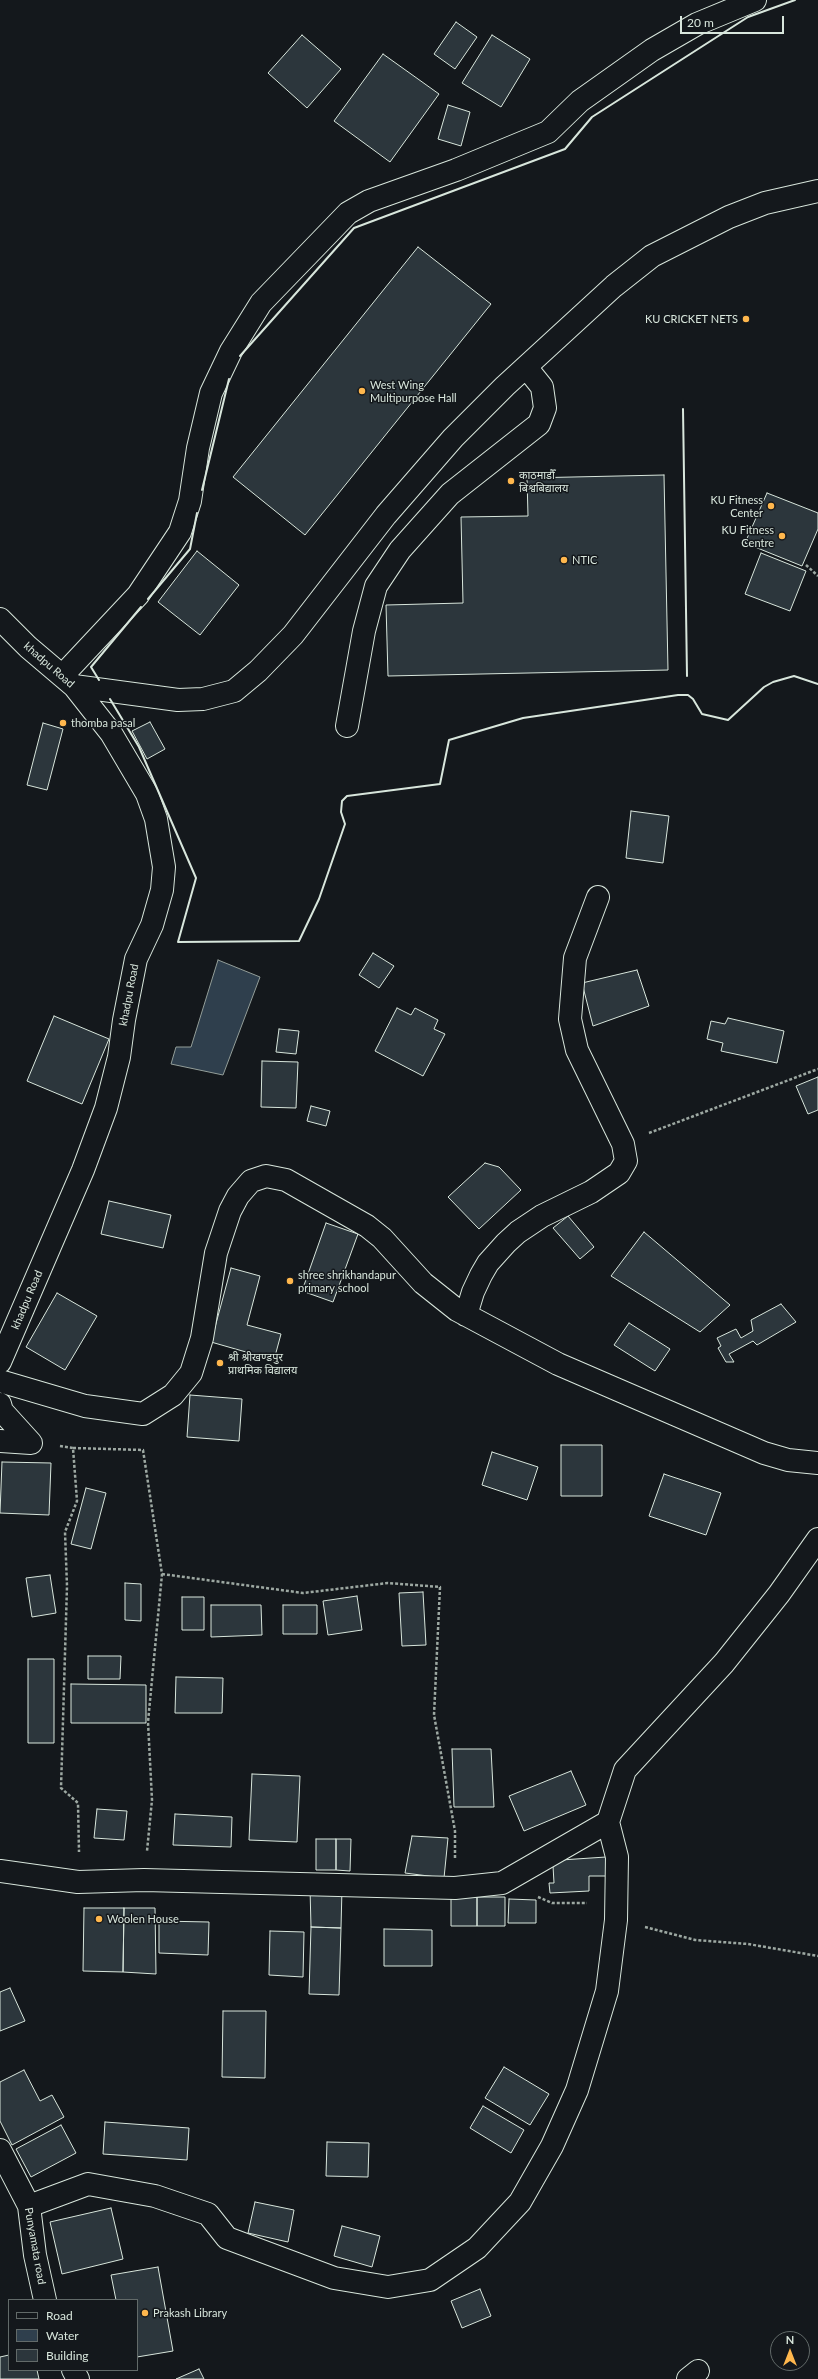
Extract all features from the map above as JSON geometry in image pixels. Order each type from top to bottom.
[{"type":"street","points":[[755,0],[697,24],[652,50],[580,101],[548,132],[392,195],[368,201],[348,213],[261,303],[242,333],[211,393],[198,448],[190,501],[180,532],[138,595],[68,680],[178,700],[204,699],[234,690],[258,671],[294,634],[386,515],[453,438],[526,367],[614,286],[652,256],[729,217],[765,203],[818,191]]},
{"type":"street","points":[[348,726],[364,631],[376,586],[400,550],[450,494],[539,424],[545,408],[542,388],[526,367]]},
{"type":"street","name":"khadpu Road","points":[[0,619],[28,647],[68,680],[111,733],[147,794],[156,819],[164,867],[164,875],[152,925],[136,960],[124,1020],[119,1057],[106,1108],[83,1170],[0,1362]]},
{"type":"street","points":[[466,1315],[473,1292],[488,1263],[496,1253],[518,1232],[542,1216],[591,1192],[619,1173],[626,1161],[623,1144],[577,1050],[570,1019],[575,958],[598,897]]},
{"type":"street","points":[[0,1381],[85,1406],[143,1414],[173,1395],[191,1373],[202,1338],[216,1253],[230,1211],[238,1196],[251,1181],[266,1176],[286,1180],[367,1226],[382,1238],[428,1287],[466,1315],[558,1364],[764,1453],[788,1460],[818,1464]]},
{"type":"street","points":[[0,1404],[2,1411],[31,1443]]},
{"type":"street","points":[[0,1441],[31,1443]]},
{"type":"street","points":[[29,2206],[88,2184],[155,2196],[208,2214],[227,2238],[334,2278],[388,2286],[430,2280],[476,2248],[520,2202],[552,2146],[577,2090],[603,2005],[616,1920],[617,1857],[608,1822],[625,1770],[724,1663],[779,1594],[818,1539]]},
{"type":"street","points":[[0,1871],[78,1882],[144,1880],[455,1888],[502,1883],[608,1822]]},
{"type":"street","name":"Punyamata road","points":[[0,2150],[29,2206],[35,2255],[45,2299]]},
{"type":"path","points":[[806,565],[818,576]]},
{"type":"path","points":[[623,1144],[818,1069]]},
{"type":"path","points":[[31,1443],[73,1448],[143,1450],[162,1574],[148,1722],[152,1800],[144,1880]]},
{"type":"path","points":[[73,1448],[77,1501],[65,1532],[67,1593],[60,1788],[78,1803],[80,1844],[78,1882]]},
{"type":"path","points":[[162,1574],[303,1593],[388,1584],[440,1587],[434,1715],[455,1830],[455,1888]]},
{"type":"path","points":[[502,1883],[552,1903],[604,1903],[616,1920],[695,1940],[748,1944],[818,1956]]},
{"type":"water","points":[[218,960],[260,977],[223,1075],[171,1064],[176,1047],[191,1047]]},
{"type":"building","points":[[456,22],[477,37],[455,69],[434,54]]},
{"type":"building","points":[[302,35],[341,69],[307,108],[268,73]]},
{"type":"building","points":[[492,35],[530,59],[501,107],[462,83]]},
{"type":"building","points":[[383,54],[439,94],[390,162],[334,121]]},
{"type":"building","points":[[448,105],[470,112],[461,146],[438,139]]},
{"type":"building","name":"West Wing Multipurpose Hall","points":[[418,247],[491,304],[305,535],[233,477]]},
{"type":"building","name":"NTIC","points":[[664,475],[668,670],[388,676],[386,605],[463,603],[461,517],[528,516],[527,478]]},
{"type":"building","name":"KU Fitness Centre","points":[[767,493],[818,513],[818,529],[802,566],[745,543]]},
{"type":"building","points":[[197,551],[239,585],[200,635],[158,602]]},
{"type":"building","points":[[761,553],[806,571],[790,611],[745,594]]},
{"type":"building","points":[[150,722],[165,749],[147,759],[132,731]]},
{"type":"building","points":[[43,723],[63,729],[47,790],[27,785]]},
{"type":"building","points":[[631,811],[669,816],[663,863],[626,858]]},
{"type":"building","points":[[373,953],[394,966],[379,988],[359,975]]},
{"type":"building","points":[[637,970],[649,1006],[593,1026],[582,983]]},
{"type":"building","points":[[397,1008],[411,1015],[415,1008],[438,1020],[434,1029],[445,1034],[423,1076],[375,1051]]},
{"type":"building","points":[[54,1016],[109,1039],[82,1104],[27,1081]]},
{"type":"building","points":[[728,1018],[784,1031],[777,1063],[721,1051],[723,1043],[707,1039],[711,1021],[725,1024]]},
{"type":"building","points":[[279,1029],[299,1031],[296,1054],[276,1052]]},
{"type":"building","points":[[262,1061],[298,1062],[296,1108],[261,1107]]},
{"type":"building","points":[[818,1077],[818,1110],[808,1114],[796,1086]]},
{"type":"building","points":[[311,1106],[330,1111],[326,1126],[307,1121]]},
{"type":"building","points":[[485,1163],[499,1167],[521,1190],[479,1229],[448,1197]]},
{"type":"building","points":[[109,1201],[171,1215],[163,1248],[101,1234]]},
{"type":"building","points":[[568,1216],[594,1247],[580,1259],[553,1228]]},
{"type":"building","points":[[326,1223],[358,1234],[333,1302],[302,1291]]},
{"type":"building","points":[[644,1232],[730,1305],[700,1332],[611,1276]]},
{"type":"building","points":[[231,1268],[260,1276],[247,1325],[281,1334],[274,1360],[211,1342]]},
{"type":"building","points":[[57,1293],[97,1316],[65,1370],[26,1347]]},
{"type":"building","points":[[781,1304],[796,1322],[757,1345],[753,1341],[729,1354],[734,1362],[726,1362],[718,1348],[721,1346],[717,1338],[736,1329],[741,1338],[753,1331],[751,1320]]},
{"type":"building","points":[[629,1323],[670,1349],[655,1371],[614,1345]]},
{"type":"building","points":[[190,1395],[242,1399],[239,1441],[187,1437]]},
{"type":"building","points":[[561,1445],[602,1445],[602,1496],[561,1496]]},
{"type":"building","points":[[492,1452],[538,1467],[527,1500],[482,1485]]},
{"type":"building","points":[[2,1462],[51,1463],[49,1515],[0,1513]]},
{"type":"building","points":[[664,1474],[721,1493],[706,1535],[649,1516]]},
{"type":"building","points":[[86,1488],[106,1493],[91,1549],[71,1544]]},
{"type":"building","points":[[50,1575],[56,1613],[32,1617],[26,1578]]},
{"type":"building","points":[[125,1583],[141,1584],[141,1621],[125,1620]]},
{"type":"building","points":[[423,1592],[426,1645],[402,1646],[399,1593]]},
{"type":"building","points":[[357,1596],[362,1630],[328,1635],[323,1601]]},
{"type":"building","points":[[182,1597],[204,1597],[204,1630],[182,1630]]},
{"type":"building","points":[[211,1605],[261,1605],[262,1635],[211,1637]]},
{"type":"building","points":[[283,1605],[317,1605],[317,1634],[283,1634]]},
{"type":"building","points":[[88,1656],[121,1656],[120,1679],[88,1679]]},
{"type":"building","points":[[28,1659],[54,1659],[54,1743],[28,1743]]},
{"type":"building","points":[[176,1677],[223,1678],[222,1713],[175,1713]]},
{"type":"building","points":[[71,1684],[146,1685],[146,1723],[71,1723]]},
{"type":"building","points":[[452,1749],[491,1749],[494,1807],[454,1807]]},
{"type":"building","points":[[571,1771],[586,1805],[524,1831],[509,1796]]},
{"type":"building","points":[[252,1774],[300,1776],[297,1842],[249,1840]]},
{"type":"building","points":[[97,1809],[127,1811],[124,1840],[94,1838]]},
{"type":"building","points":[[175,1814],[232,1817],[231,1847],[173,1845]]},
{"type":"building","points":[[412,1836],[448,1838],[444,1878],[405,1873]]},
{"type":"building","points":[[316,1839],[336,1839],[336,1870],[316,1870]]},
{"type":"building","points":[[336,1839],[351,1839],[350,1871],[336,1870]]},
{"type":"building","points":[[606,1857],[607,1876],[589,1876],[589,1891],[550,1893],[549,1883],[554,1883],[553,1866],[546,1867],[546,1861]]},
{"type":"building","points":[[310,1888],[342,1888],[341,1928],[311,1927]]},
{"type":"building","points":[[451,1897],[477,1897],[477,1926],[451,1926]]},
{"type":"building","points":[[477,1897],[505,1897],[505,1926],[477,1926]]},
{"type":"building","points":[[509,1899],[536,1900],[536,1923],[508,1923]]},
{"type":"building","points":[[84,1908],[124,1908],[123,1972],[83,1971]]},
{"type":"building","points":[[124,1908],[155,1908],[156,1974],[123,1972]]},
{"type":"building","points":[[159,1921],[209,1922],[208,1955],[159,1953]]},
{"type":"building","points":[[311,1927],[341,1928],[339,1995],[309,1994]]},
{"type":"building","points":[[384,1929],[432,1930],[432,1966],[384,1966]]},
{"type":"building","points":[[270,1931],[304,1932],[303,1977],[269,1975]]},
{"type":"building","points":[[10,1988],[25,2021],[0,2031],[0,1992]]},
{"type":"building","points":[[223,2011],[266,2011],[265,2078],[222,2077]]},
{"type":"building","points":[[504,2067],[549,2094],[530,2125],[485,2098]]},
{"type":"building","points":[[24,2070],[40,2101],[52,2095],[64,2117],[12,2145],[0,2121],[0,2082]]},
{"type":"building","points":[[483,2106],[524,2130],[511,2153],[470,2128]]},
{"type":"building","points":[[105,2122],[189,2128],[187,2160],[103,2154]]},
{"type":"building","points":[[61,2125],[76,2153],[31,2177],[16,2149]]},
{"type":"building","points":[[327,2142],[369,2143],[368,2177],[326,2176]]},
{"type":"building","points":[[255,2202],[294,2210],[288,2242],[248,2233]]},
{"type":"building","points":[[111,2208],[123,2259],[62,2274],[50,2222]]},
{"type":"building","points":[[342,2226],[380,2236],[372,2267],[334,2256]]},
{"type":"building","points":[[158,2267],[173,2351],[138,2357],[138,2299],[116,2299],[111,2275]]},
{"type":"building","points":[[480,2289],[491,2316],[462,2328],[451,2301]]},
{"type":"building","points":[[8,2355],[8,2371],[37,2371],[39,2379],[0,2379],[0,2357]]},
{"type":"building","points":[[199,2369],[204,2379],[176,2379]]},
{"type":"wall","points":[[240,356],[354,228],[565,149],[592,117],[748,17],[795,0]]},
{"type":"wall","points":[[202,490],[229,379]]},
{"type":"wall","points":[[683,409],[687,676]]},
{"type":"wall","points":[[148,599],[190,549],[197,513]]},
{"type":"wall","points":[[99,680],[91,667],[141,607]]},
{"type":"wall","points":[[110,699],[139,747],[196,878],[178,942],[299,941],[319,899],[345,824],[341,812],[342,801],[347,796],[440,784],[449,740],[523,718],[678,695],[688,695],[693,699],[702,714],[728,720],[764,687],[773,682],[794,676],[818,684]]},
{"type":"place","name":"KU CRICKET NETS","points":[[746,319]]},
{"type":"place","name":"West Wing Multipurpose Hall","points":[[362,391]]},
{"type":"place","name":"काठमाडौँ बिश्वबिद्यालय","points":[[511,481]]},
{"type":"place","name":"KU Fitness Center","points":[[771,506]]},
{"type":"place","name":"KU Fitness Centre","points":[[782,536]]},
{"type":"place","name":"NTIC","points":[[564,560]]},
{"type":"place","name":"thomba pasal","points":[[63,723]]},
{"type":"place","name":"shree shrikhandapur primary school","points":[[290,1281]]},
{"type":"place","name":"श्री श्रीखण्डपुर प्राथमिक विद्यालय","points":[[220,1363]]},
{"type":"place","name":"Woolen House","points":[[99,1919]]},
{"type":"place","name":"Prakash Library","points":[[145,2313]]}]
